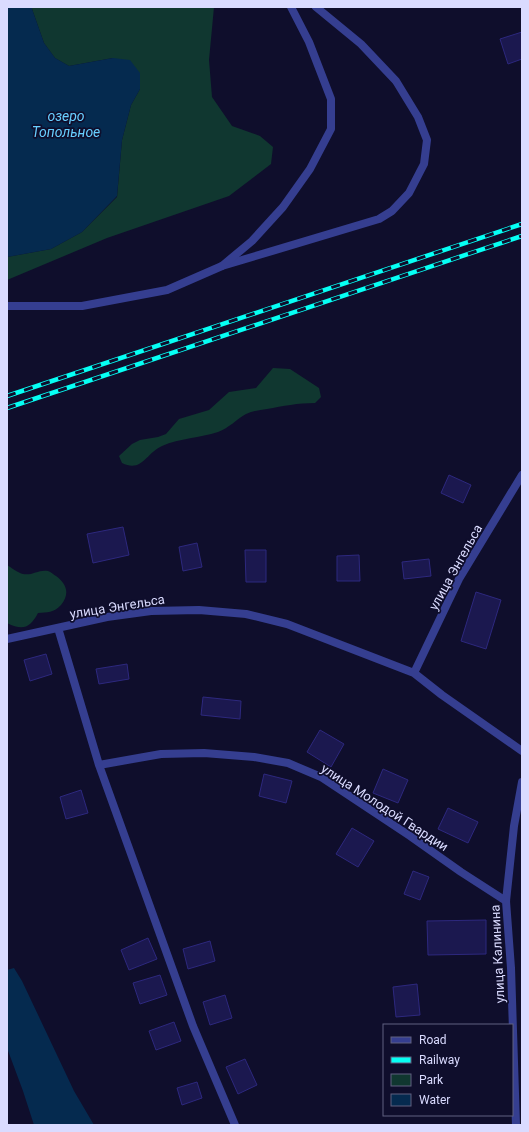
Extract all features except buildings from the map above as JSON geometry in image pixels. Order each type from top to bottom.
[{"type":"street","points":[[222,266],[252,241],[283,207],[310,169],[331,129],[331,99],[309,42],[291,7]]},
{"type":"street","points":[[7,306],[82,306],[167,290],[222,266],[379,219],[392,211],[409,193],[424,164],[427,140],[418,117],[396,81],[361,44],[316,7]]},
{"type":"street","name":"улица Энгельса","points":[[414,673],[459,579],[522,475]]},
{"type":"street","name":"улица Энгельса","points":[[7,639],[107,617],[151,611],[199,610],[246,614],[286,624],[414,673],[442,695],[522,751]]},
{"type":"street","points":[[58,628],[99,765],[193,1026],[234,1125]]},
{"type":"street","name":"улица Молодой Гвардии","points":[[99,765],[161,754],[204,753],[254,757],[288,763],[321,778],[410,836],[461,872],[506,900]]},
{"type":"street","name":"улица Калинина","points":[[513,1024],[511,968],[506,900],[514,826],[522,782]]},
{"type":"street","name":"улица Калинина","points":[[513,1031],[516,1125]]},
{"type":"green space","points":[[32,7],[214,7],[209,60],[212,97],[232,126],[260,136],[273,147],[271,164],[229,196],[107,238],[7,280],[7,257],[51,249],[82,232],[117,197],[122,140],[131,105],[140,89],[113,58],[69,66],[55,58],[44,43]]},
{"type":"green space","points":[[273,368],[290,369],[319,388],[321,397],[315,403],[291,405],[251,412],[218,432],[176,441],[162,446],[144,461],[134,466],[122,463],[119,456],[132,444],[140,440],[166,434],[179,419],[209,410],[229,392],[256,388]]},
{"type":"green space","points":[[7,565],[23,574],[42,571],[50,572],[60,579],[65,586],[66,597],[64,601],[53,611],[38,613],[32,622],[26,627],[17,627],[7,623]]},
{"type":"water","name":"озеро Топольное","points":[[7,7],[32,7],[44,43],[55,58],[69,66],[113,58],[130,60],[140,73],[140,89],[131,105],[122,140],[117,196],[82,232],[51,249],[7,257]]},
{"type":"water","points":[[14,968],[22,981],[74,1091],[94,1125],[34,1125],[7,1048],[7,970]]},
{"type":"railway","points":[[7,396],[522,224]]},
{"type":"railway","points":[[7,408],[522,236]]}]
